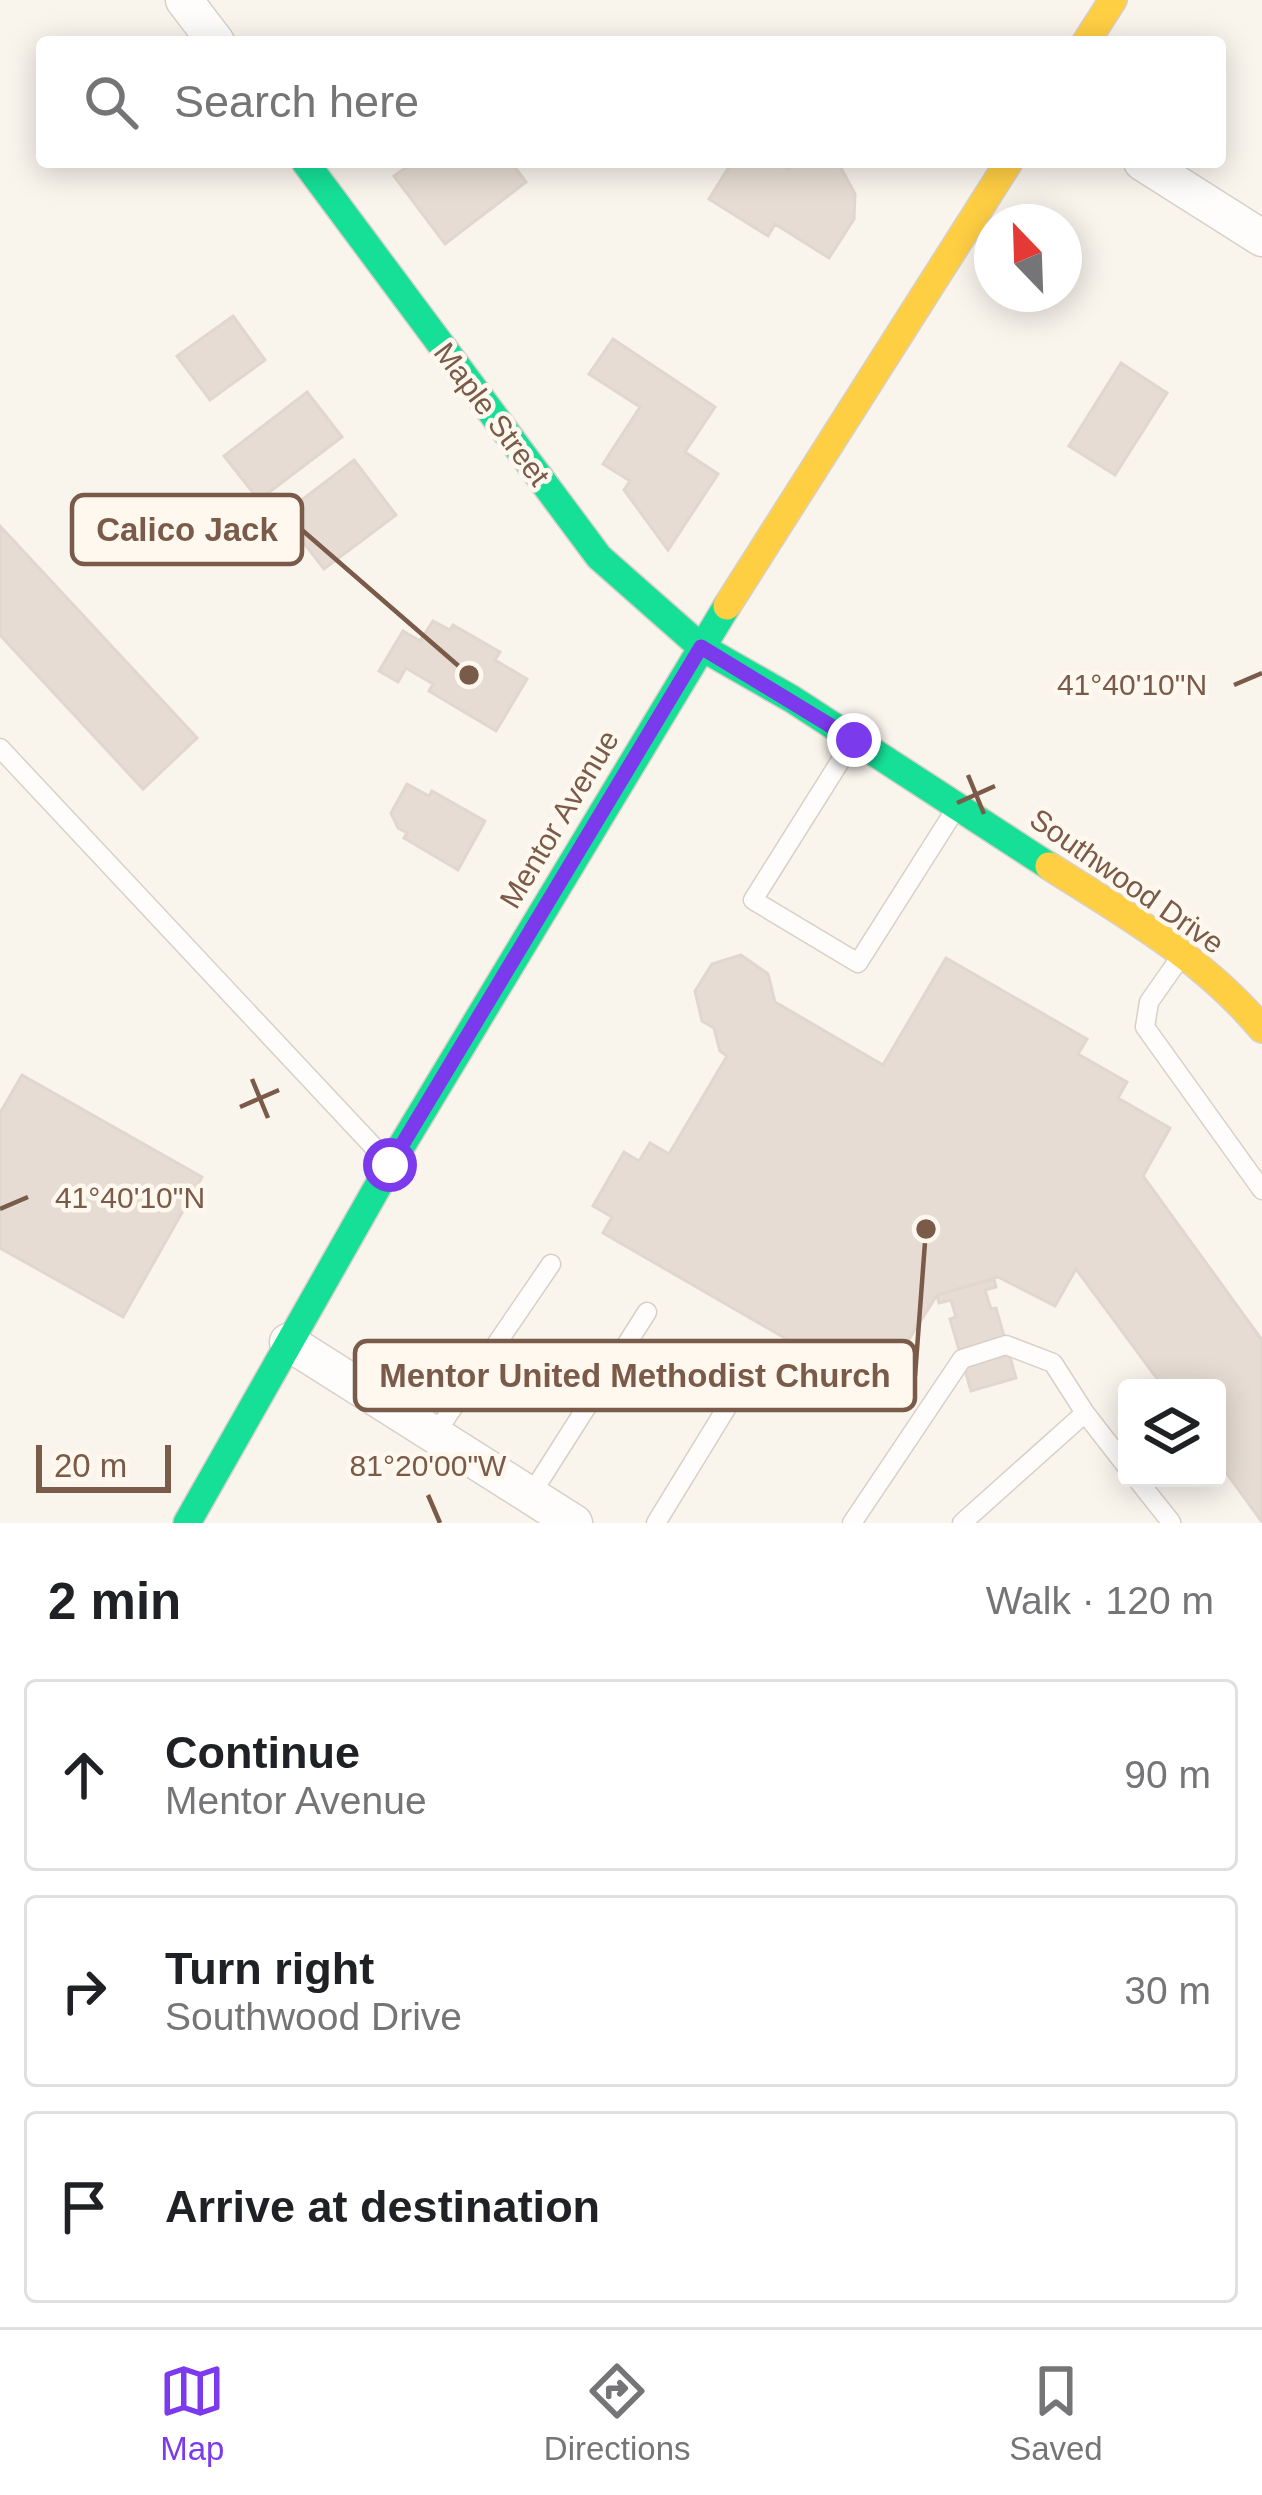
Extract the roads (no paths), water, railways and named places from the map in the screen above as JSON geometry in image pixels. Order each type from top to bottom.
[{"type":"main road","points":[[1090,36],[1113,0]]},
{"type":"main road","name":"Maple Street","points":[[309,168],[598,557],[701,647]]},
{"type":"main road","name":"Mentor Avenue","points":[[187,1523],[390,1165],[701,647],[1006,168]]},
{"type":"main road","name":"Southwood Drive","points":[[701,647],[958,806],[1183,954],[1238,1000],[1262,1029]]},
{"type":"street","points":[[184,0],[211,36]]},
{"type":"street","points":[[1151,168],[1262,238]]},
{"type":"street","points":[[288,1342],[574,1523]]},
{"type":"lane","points":[[854,740],[753,900],[858,963],[958,806]]},
{"type":"lane","points":[[0,748],[390,1165]]},
{"type":"lane","points":[[1183,954],[1149,1002],[1145,1027],[1262,1190]]},
{"type":"lane","points":[[435,1434],[551,1264]]},
{"type":"lane","points":[[530,1496],[647,1312]]},
{"type":"lane","points":[[852,1523],[962,1359],[1006,1345],[1053,1363],[1118,1455]]},
{"type":"lane","points":[[656,1523],[754,1363]]},
{"type":"lane","points":[[962,1523],[1085,1413]]},
{"type":"lane","points":[[1143,1487],[1171,1523]]},
{"type":"place","name":"Calico Jack","points":[[469,675]]},
{"type":"place","name":"Mentor United Methodist Church","points":[[926,1229]]}]
